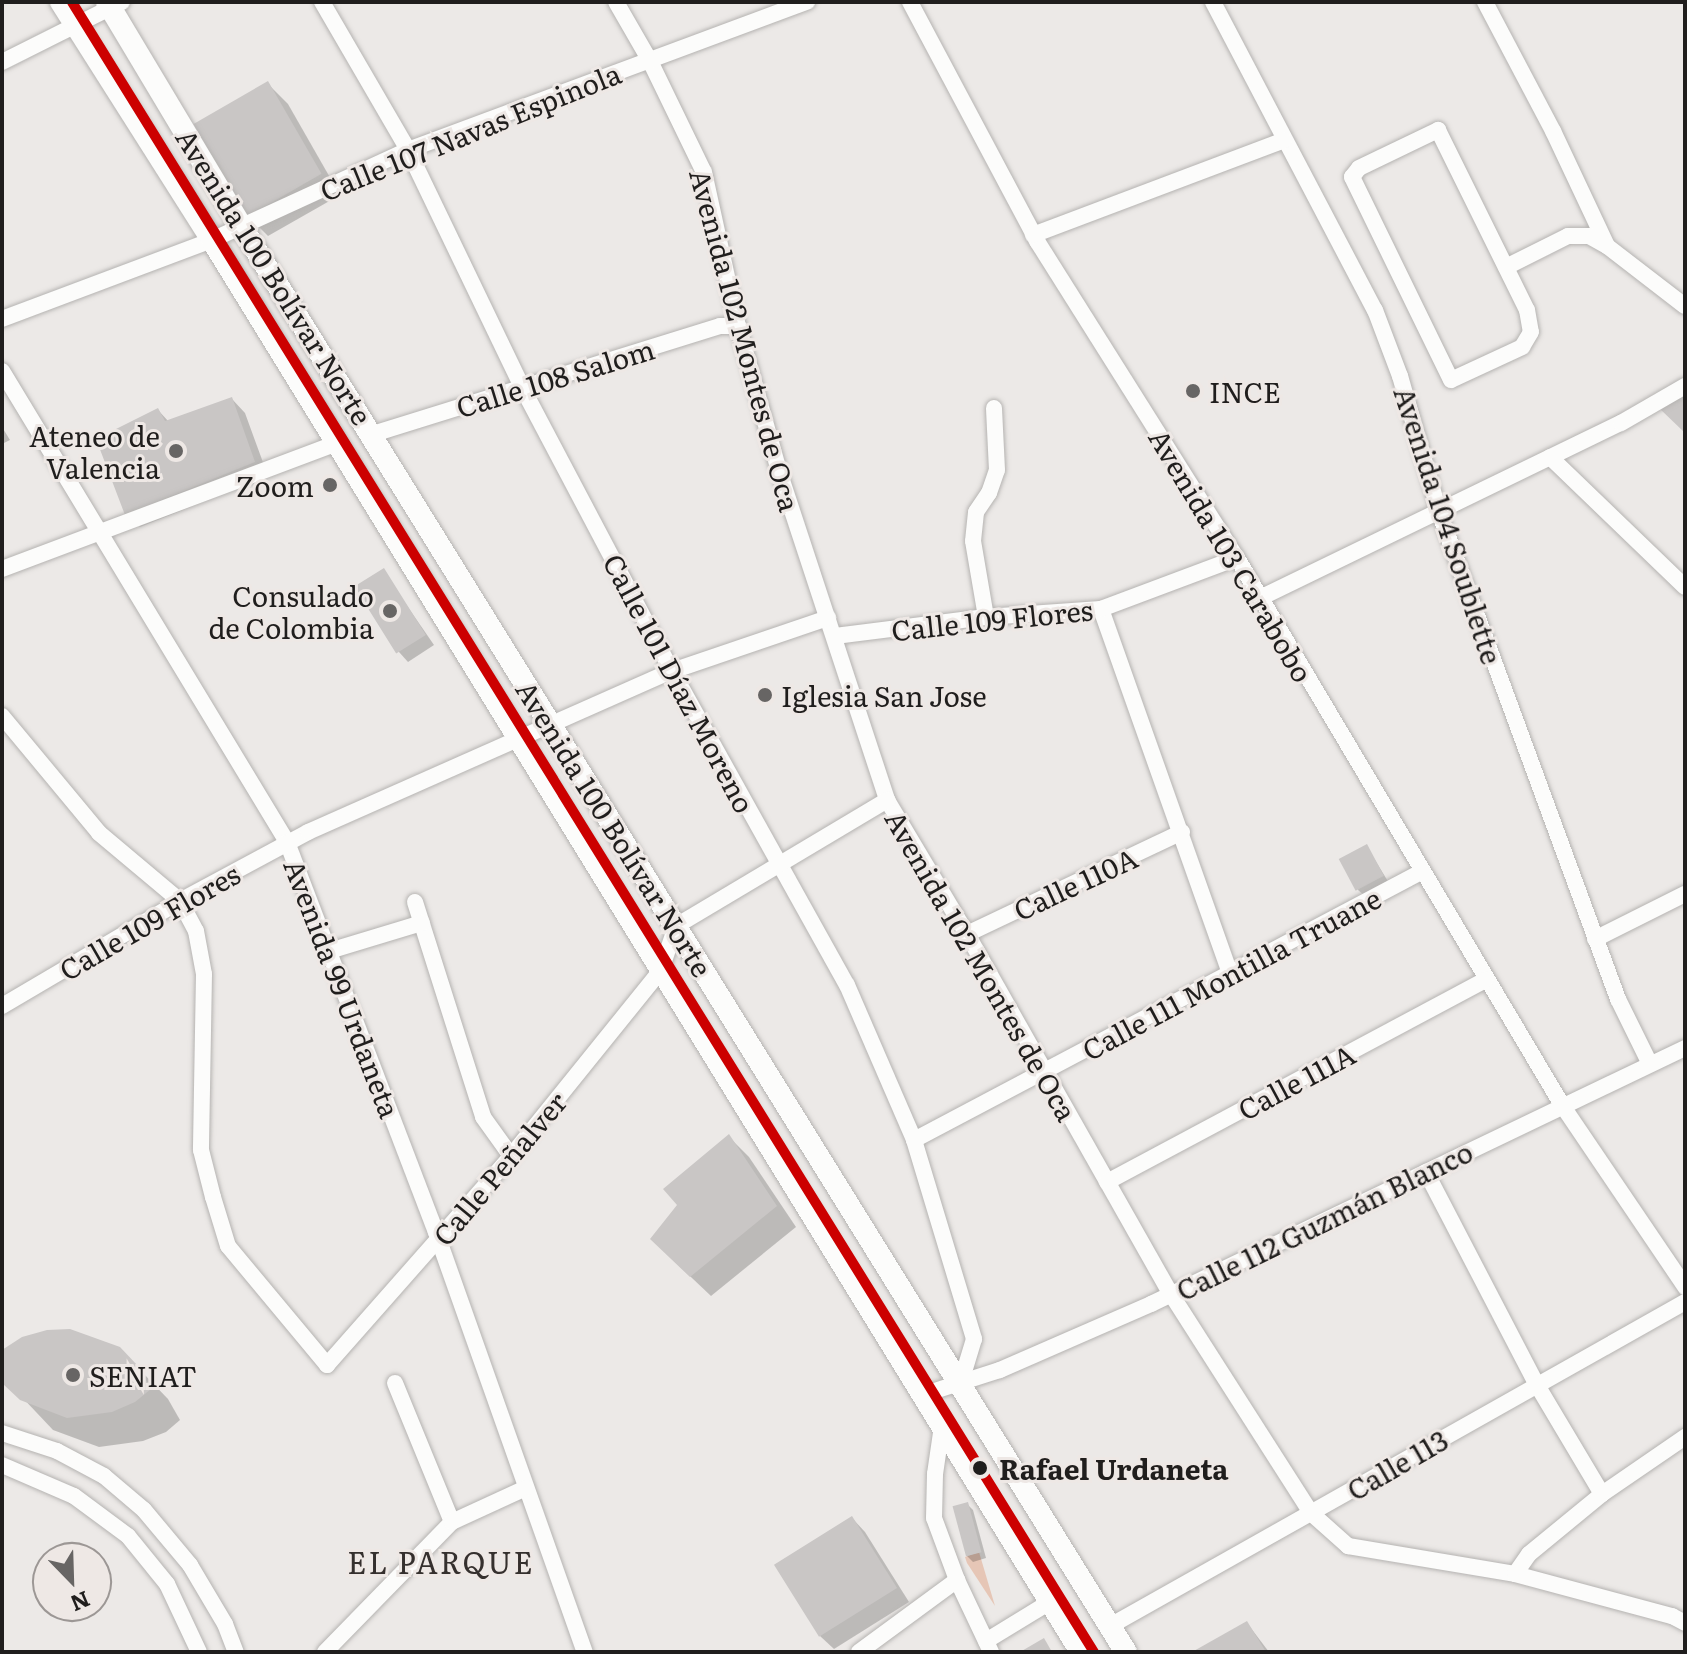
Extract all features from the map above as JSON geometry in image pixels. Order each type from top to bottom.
[{"type":"main road","name":"Avenida 100 Bolívar Norte","points":[[61,2],[212,240],[1081,1652]]},
{"type":"main road","name":"Avenida 100 Bolívar Norte","points":[[113,4],[241,226],[373,434],[1126,1652]]},
{"type":"street","name":"Calle 101 Díaz Moreno","points":[[322,2],[408,150],[522,387],[672,671],[847,985],[914,1140],[974,1339],[960,1385]]},
{"type":"street","name":"Avenida 102 Montes de Oca","points":[[616,2],[650,61],[704,172],[738,326],[779,471],[887,800],[967,934],[1171,1294],[1311,1513],[1348,1546],[1515,1574],[1672,1616],[1685,1623]]},
{"type":"street","name":"Calle 107 Navas Espinola","points":[[2,319],[212,240],[408,150],[807,2]]},
{"type":"street","name":"Avenida 103 Carabobo","points":[[910,2],[1033,235],[1237,558],[1562,1105],[1685,1287]]},
{"type":"street","name":"Avenida 104 Soublette","points":[[1213,2],[1375,310],[1400,376],[1439,512],[1595,939],[1618,999],[1650,1064]]},
{"type":"street","points":[[1485,2],[1553,131],[1607,246]]},
{"type":"street","points":[[2,62],[113,4]]},
{"type":"street","points":[[1441,131],[1506,267],[1527,310],[1528,340],[1522,347],[1451,380],[1352,177],[1353,172],[1432,132],[1441,131]]},
{"type":"street","points":[[1033,235],[1284,140]]},
{"type":"street","points":[[1506,267],[1568,236],[1589,236],[1607,246],[1683,305]]},
{"type":"street","points":[[1683,305],[1685,285]]},
{"type":"street","name":"Calle 108 Salom","points":[[373,434],[720,326],[738,326]]},
{"type":"street","name":"Avenida 99 Urdaneta","points":[[2,371],[287,842],[437,1242],[585,1652]]},
{"type":"street","points":[[1260,598],[1550,457],[1685,386]]},
{"type":"street","points":[[986,617],[973,541],[976,512],[989,493],[997,470],[994,408]]},
{"type":"street","points":[[2,569],[99,530],[335,444]]},
{"type":"street","points":[[1550,457],[1685,587]]},
{"type":"street","name":"Calle 109 Flores","points":[[835,636],[986,617],[1101,609],[1237,558]]},
{"type":"street","points":[[1101,609],[1230,973]]},
{"type":"street","name":"Calle 109 Flores","points":[[2,1006],[287,842],[672,671],[828,618]]},
{"type":"street","points":[[2,716],[99,833],[180,901]]},
{"type":"street","points":[[661,970],[676,926],[887,800]]},
{"type":"street","name":"Calle 110A","points":[[967,934],[1182,832]]},
{"type":"street","name":"Calle 111 Montilla Truane","points":[[914,1140],[1421,872]]},
{"type":"street","points":[[1595,939],[1685,894]]},
{"type":"street","name":"Calle Peñalver","points":[[180,901],[196,931],[204,974],[201,1150],[228,1246],[326,1364],[333,1362],[511,1156],[661,970]]},
{"type":"street","points":[[415,902],[483,1117],[511,1156]]},
{"type":"street","points":[[329,951],[422,923]]},
{"type":"street","name":"Calle 111A","points":[[1107,1182],[1486,980]]},
{"type":"street","name":"Calle 112 Guzmán Blanco","points":[[922,1395],[960,1385],[1171,1294],[1685,1048]]},
{"type":"street","points":[[1426,1172],[1537,1385],[1602,1494]]},
{"type":"street","name":"Calle 113","points":[[1110,1626],[1685,1302]]},
{"type":"street","points":[[395,1383],[452,1522]]},
{"type":"street","points":[[942,1426],[935,1474],[934,1518],[957,1580],[988,1646],[1050,1602]]},
{"type":"street","points":[[2,1433],[57,1451],[104,1476],[144,1510],[190,1565],[225,1624],[236,1652]]},
{"type":"street","points":[[1515,1574],[1529,1554],[1602,1494],[1685,1437]]},
{"type":"street","points":[[2,1465],[74,1496],[128,1536],[167,1584],[199,1652]]},
{"type":"street","points":[[325,1652],[452,1522],[526,1488]]},
{"type":"street","points":[[859,1652],[957,1580]]},
{"type":"shaded area","points":[[979,1552],[995,1606],[965,1557]]},
{"type":"building","points":[[268,81],[322,174],[247,217],[194,124]]},
{"type":"building","points":[[1685,393],[1685,433],[1659,408]]},
{"type":"building","name":"Ateneo de Valencia","points":[[232,397],[255,462],[125,515],[96,439],[158,408],[165,421]]},
{"type":"building","name":"Consulado de Colombia","points":[[384,568],[426,635],[396,654],[354,587]]},
{"type":"building","points":[[1367,844],[1384,876],[1356,891],[1339,859]]},
{"type":"building","points":[[729,1134],[777,1206],[690,1277],[650,1239],[677,1205],[663,1189]]},
{"type":"building","name":"SENIAT","points":[[70,1329],[120,1347],[138,1366],[151,1389],[135,1402],[112,1412],[67,1418],[20,1400],[3,1384],[2,1350],[22,1337],[47,1330]]},
{"type":"building","points":[[968,1502],[981,1552],[966,1556],[953,1506]]},
{"type":"building","points":[[852,1516],[897,1588],[819,1637],[774,1565]]},
{"type":"building","points":[[1247,1621],[1266,1652],[1192,1652]]},
{"type":"building","points":[[1044,1638],[1052,1652],[1020,1652]]},
{"type":"transit line","points":[[72,2],[1094,1652]]},
{"type":"place","name":"INCE","points":[[1193,391]]},
{"type":"place","name":"Ateneo de Valencia","points":[[176,451]]},
{"type":"place","name":"Zoom","points":[[330,485]]},
{"type":"place","name":"Consulado de Colombia","points":[[390,611]]},
{"type":"place","name":"Iglesia San Jose","points":[[765,695]]},
{"type":"place","name":"SENIAT","points":[[73,1375]]},
{"type":"place","name":"Rafael Urdaneta","points":[[980,1468]]},
{"type":"district","name":"EL PARQUE","points":[[441,1561]]}]
